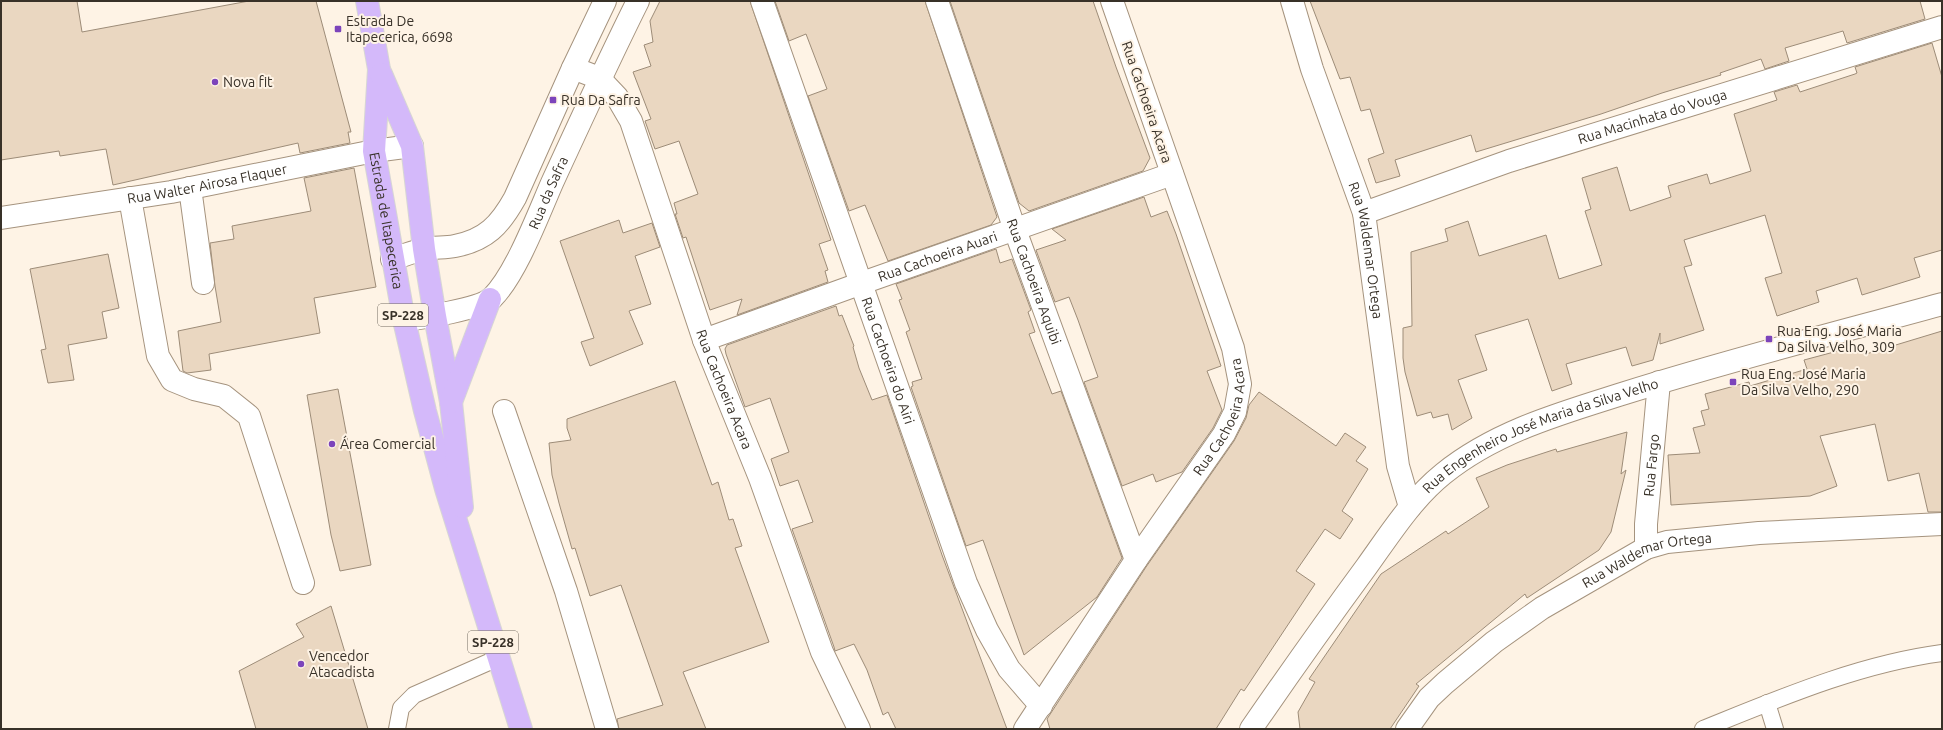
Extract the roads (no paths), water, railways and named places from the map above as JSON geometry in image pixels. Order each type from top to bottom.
[{"type":"main road","name":"Estrada de Itapecerica","points":[[367,1],[379,69],[412,146],[424,249],[451,402],[467,555]]},
{"type":"main road","name":"Estrada de Itapecerica","points":[[379,69],[374,151],[392,260],[404,320],[427,418],[446,489],[521,729]]},
{"type":"main road","points":[[451,402],[490,299]]},
{"type":"street","name":"Rua da Safra","points":[[392,260],[424,249],[455,246],[476,241],[504,218],[515,198],[573,68],[605,1]]},
{"type":"street","name":"Rua da Safra","points":[[404,320],[435,316],[463,309],[490,299],[502,285],[524,248],[599,78],[638,1]]},
{"type":"street","name":"Rua Cachoeira do Airi","points":[[762,1],[862,283],[924,465],[975,602],[987,630],[1009,669],[1042,706]]},
{"type":"street","name":"Rua Cachoeira Aquibi","points":[[937,1],[1015,230],[1136,560]]},
{"type":"street","name":"Rua Cachoeira Acara","points":[[1025,729],[1042,706],[1136,560],[1224,434],[1236,412],[1240,384],[1232,348],[1112,1]]},
{"type":"street","name":"Rua Waldemar Ortega","points":[[1292,1],[1312,69],[1364,214],[1398,466],[1410,507]]},
{"type":"street","name":"Rua Macinhata do Vouga","points":[[1364,214],[1510,161],[1942,27]]},
{"type":"street","name":"Rua Cachoeira Acara","points":[[573,68],[599,78],[617,97],[631,121],[704,340],[760,478],[822,652],[859,729]]},
{"type":"street","name":"Rua Walter Airosa Flaquer","points":[[1,218],[190,188],[374,151],[412,146]]},
{"type":"street","name":"Rua Cachoeira Auari","points":[[704,340],[1172,174]]},
{"type":"street","points":[[190,188],[203,283]]},
{"type":"street","points":[[130,198],[158,356],[172,380],[194,389],[224,396],[249,416],[304,583]]},
{"type":"street","name":"Rua Engenheiro José Maria da Silva Velho","points":[[1251,729],[1312,641],[1410,507],[1443,474],[1473,454],[1516,430],[1659,382],[1942,304]]},
{"type":"street","name":"Rua Fargo","points":[[1646,548],[1646,524],[1659,382]]},
{"type":"street","points":[[504,411],[566,591],[607,729]]},
{"type":"street","name":"Rua Waldemar Ortega","points":[[1407,729],[1429,698],[1444,683],[1494,642],[1548,604],[1646,548],[1667,542],[1759,533],[1942,524]]},
{"type":"lane","points":[[1702,729],[1768,703],[1873,666],[1911,657],[1942,653]]},
{"type":"lane","points":[[397,729],[401,708],[414,695],[498,658]]},
{"type":"lane","points":[[1768,703],[1775,729]]},
{"type":"place","name":"Estrada De Itapecerica, 6698","points":[[338,29]]},
{"type":"place","name":"Nova fit","points":[[215,82]]},
{"type":"place","name":"Rua Da Safra","points":[[553,100]]},
{"type":"place","name":"Rua Eng. José Maria Da Silva Velho, 309","points":[[1769,339]]},
{"type":"place","name":"Rua Eng. José Maria Da Silva Velho, 290","points":[[1733,382]]},
{"type":"place","name":"Área Comercial","points":[[332,444]]},
{"type":"place","name":"Vencedor Atacadista","points":[[301,664]]}]
